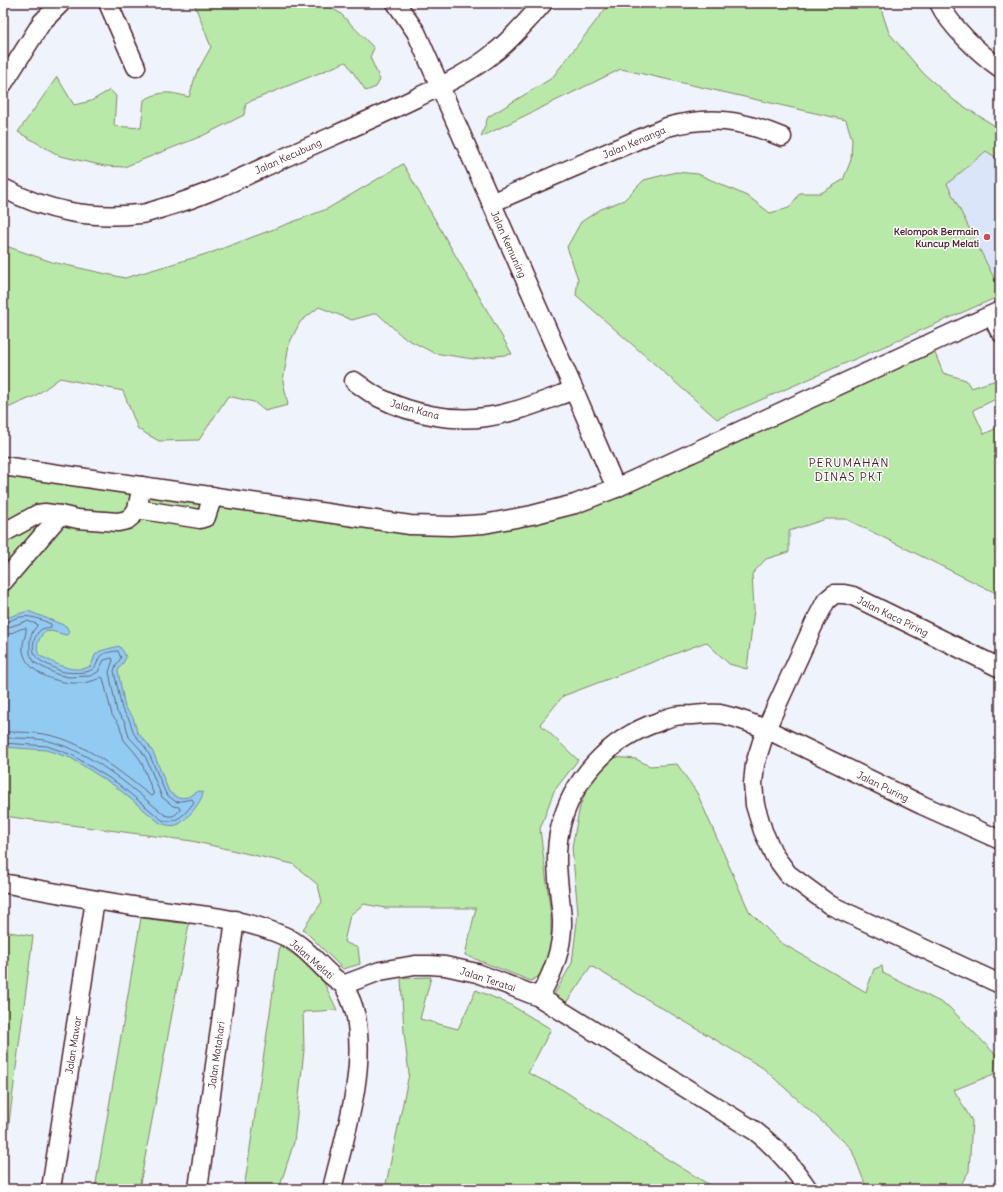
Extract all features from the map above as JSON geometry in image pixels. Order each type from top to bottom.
[{"type":"street","points":[[3,84],[42,22],[61,3]]},
{"type":"street","points":[[108,3],[136,66]]},
{"type":"street","name":"Jalan Kemuning","points":[[396,3],[416,32],[616,488]]},
{"type":"street","name":"Jalan Kecubung","points":[[3,188],[46,207],[73,213],[110,216],[142,214],[178,203],[223,186],[384,114],[457,78],[495,53],[543,3]]},
{"type":"street","points":[[938,3],[943,12],[964,37],[1000,68]]},
{"type":"street","name":"Jalan Kenanga","points":[[491,203],[667,127],[684,122],[705,120],[732,121],[758,127],[782,137]]},
{"type":"street","points":[[3,466],[410,524],[451,526],[484,524],[532,515],[575,504],[616,488],[996,314],[1000,332]]},
{"type":"street","name":"Jalan Kana","points":[[354,381],[381,399],[403,408],[431,415],[459,418],[486,417],[520,409],[574,390]]},
{"type":"street","points":[[3,533],[38,514],[45,513],[118,522],[127,520],[133,515],[136,509],[142,486]]},
{"type":"street","points":[[136,509],[200,519],[206,517],[213,496]]},
{"type":"street","points":[[3,582],[60,515]]},
{"type":"street","name":"Jalan Kaca Piring","points":[[766,729],[814,624],[826,601],[834,594],[853,596],[1000,668]]},
{"type":"street","name":"Jalan Puring","points":[[539,997],[549,981],[556,964],[560,944],[562,921],[556,856],[560,830],[568,803],[582,780],[601,756],[628,736],[649,725],[674,716],[719,714],[742,720],[766,729],[922,805],[1000,840]]},
{"type":"street","points":[[766,729],[755,764],[754,784],[756,805],[763,831],[774,855],[788,874],[830,905],[1000,984]]},
{"type":"street","name":"Jalan Melati","points":[[3,883],[95,900],[235,920],[261,927],[286,936],[317,961],[343,985],[355,1015],[358,1032],[357,1074],[332,1189]]},
{"type":"street","name":"Jalan Mawar","points":[[51,1189],[95,900]]},
{"type":"street","name":"Jalan Matahari","points":[[198,1189],[235,920]]},
{"type":"street","name":"Jalan Teratai","points":[[343,985],[380,971],[430,964],[458,968],[478,974],[539,997],[755,1130],[786,1158],[808,1189]]},
{"type":"shaded area","name":"Kelompok Bermain Kuncup Melati","points":[[986,151],[1000,160],[1000,290],[947,184]]},
{"type":"green space","points":[[194,3],[322,3],[340,13],[374,48],[370,57],[380,80],[376,87],[366,91],[346,62],[246,103],[244,115],[202,136],[124,167],[105,166],[60,156],[18,132],[57,77],[74,105],[91,101],[110,90],[116,96],[114,126],[141,128],[144,100],[161,93],[189,97],[196,74],[211,47]]},
{"type":"green space","points":[[610,3],[762,3],[772,5],[773,3],[879,3],[889,33],[924,74],[955,101],[1000,129],[1000,160],[986,151],[947,184],[1000,290],[1000,296],[717,419],[576,295],[578,279],[567,247],[581,222],[601,209],[624,200],[644,180],[676,172],[698,174],[749,197],[770,213],[789,208],[800,193],[821,193],[843,180],[851,160],[852,139],[846,120],[621,69],[481,137],[488,117],[552,78]]},
{"type":"green space","points":[[403,164],[512,354],[473,359],[434,353],[403,337],[377,313],[352,320],[319,307],[300,322],[289,344],[283,381],[288,405],[265,411],[254,402],[228,396],[199,440],[159,441],[138,429],[123,391],[60,378],[35,396],[3,410],[3,245],[52,262],[125,278],[213,252],[327,209]]},
{"type":"green space","points":[[933,348],[943,373],[966,380],[971,388],[1000,379],[1000,397],[973,410],[984,434],[997,428],[1000,437],[1000,595],[846,519],[826,519],[789,531],[789,552],[766,559],[752,574],[754,609],[747,669],[729,664],[706,642],[563,696],[540,724],[578,760],[554,791],[540,829],[551,916],[551,946],[542,974],[531,981],[465,955],[476,908],[385,908],[364,904],[350,915],[344,942],[358,948],[360,964],[343,969],[303,929],[322,902],[318,885],[293,864],[192,841],[3,816],[3,469],[451,528],[518,521]]},
{"type":"green space","points":[[601,756],[636,759],[650,766],[677,764],[697,793],[749,911],[780,942],[866,992],[874,969],[882,966],[883,973],[948,1006],[996,1055],[994,1074],[954,1090],[972,1121],[969,1171],[958,1189],[867,1189],[851,1148],[763,1068],[591,966],[566,1003],[554,995],[572,963],[578,913],[572,847],[580,806]]},
{"type":"green space","points":[[141,918],[189,924],[139,1189],[95,1189]]},
{"type":"green space","points":[[3,931],[33,936],[3,1169]]},
{"type":"green space","points":[[280,945],[300,959],[324,983],[337,1010],[303,1012],[304,1050],[294,1142],[279,1189],[244,1189]]},
{"type":"green space","points":[[431,977],[420,1019],[458,1029],[476,990],[509,1004],[551,1029],[528,1073],[563,1090],[664,1157],[716,1189],[385,1189],[409,1074],[404,1032],[401,978]]},
{"type":"water","points":[[28,611],[66,626],[70,633],[66,635],[51,631],[44,632],[40,637],[37,647],[40,656],[59,665],[75,669],[86,668],[91,666],[95,655],[100,651],[119,646],[123,651],[126,657],[118,671],[125,708],[133,717],[137,732],[148,744],[154,754],[169,792],[178,798],[188,797],[199,791],[203,792],[197,805],[182,822],[172,826],[160,823],[115,786],[71,758],[46,750],[3,747],[3,621],[9,617]]},
{"type":"place","name":"Kelompok Bermain Kuncup Melati","points":[[987,237]]},
{"type":"district","name":"PERUMAHAN DINAS PKT","points":[[849,470]]}]
